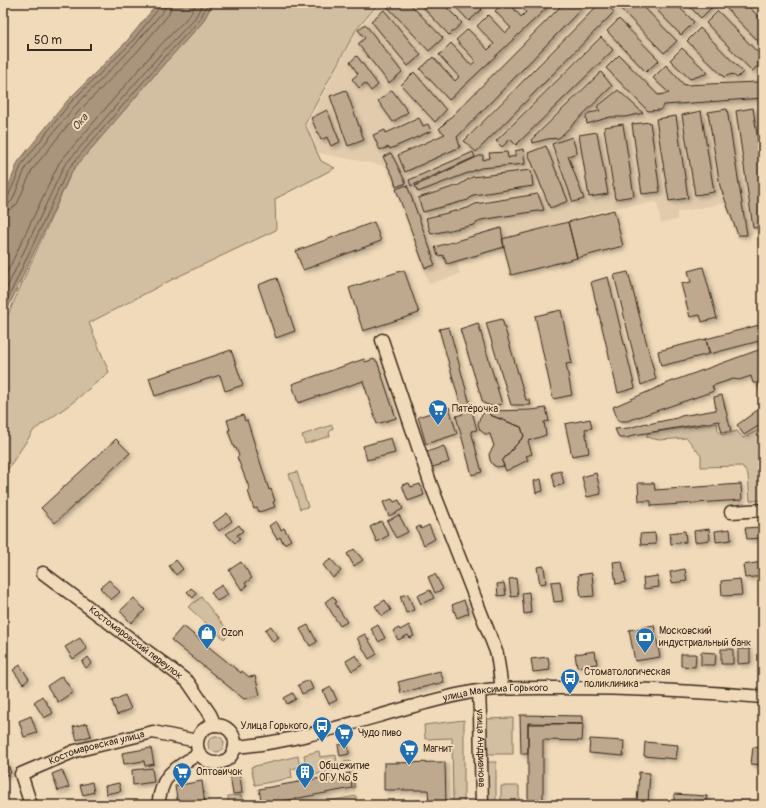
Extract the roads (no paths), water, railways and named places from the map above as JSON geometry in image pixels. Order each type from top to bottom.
[{"type":"street","points":[[382,340],[431,485],[497,654],[502,689]]},
{"type":"street","points":[[730,512],[763,510]]},
{"type":"street","name":"Костомаровский переулок","points":[[43,573],[188,682],[210,714],[215,725]]},
{"type":"street","name":"улица Максима Горького","points":[[235,748],[290,739],[447,697],[479,691],[502,689],[613,688],[763,697]]},
{"type":"street","name":"улица Андрианова","points":[[479,691],[482,805]]},
{"type":"street","points":[[215,725],[226,728],[230,732],[235,742],[235,748],[228,759],[216,764],[205,760],[198,747],[199,735],[203,730],[215,725]]},
{"type":"street","name":"Костомаровская улица","points":[[31,805],[21,774],[75,751],[153,732],[198,747]]},
{"type":"street","points":[[158,805],[163,783],[168,774],[198,747]]},
{"type":"water","name":"Ока","points":[[158,3],[213,3],[202,23],[165,63],[72,171],[3,319],[3,200],[18,162],[67,101],[126,42]]},
{"type":"place","name":"Пятёрочка","points":[[438,426]]},
{"type":"place","name":"Ozon","points":[[207,650]]},
{"type":"place","name":"Московский индустриальный банк","points":[[645,654]]},
{"type":"place","name":"Стоматологическая поликлиника","points":[[570,695]]},
{"type":"place","name":"Улица Горького","points":[[322,743]]},
{"type":"place","name":"Чудо пиво","points":[[344,750]]},
{"type":"place","name":"Магнит","points":[[409,766]]},
{"type":"place","name":"Оптовичок","points":[[182,789]]},
{"type":"place","name":"Общежитие ОГУ № 5","points":[[305,789]]}]
